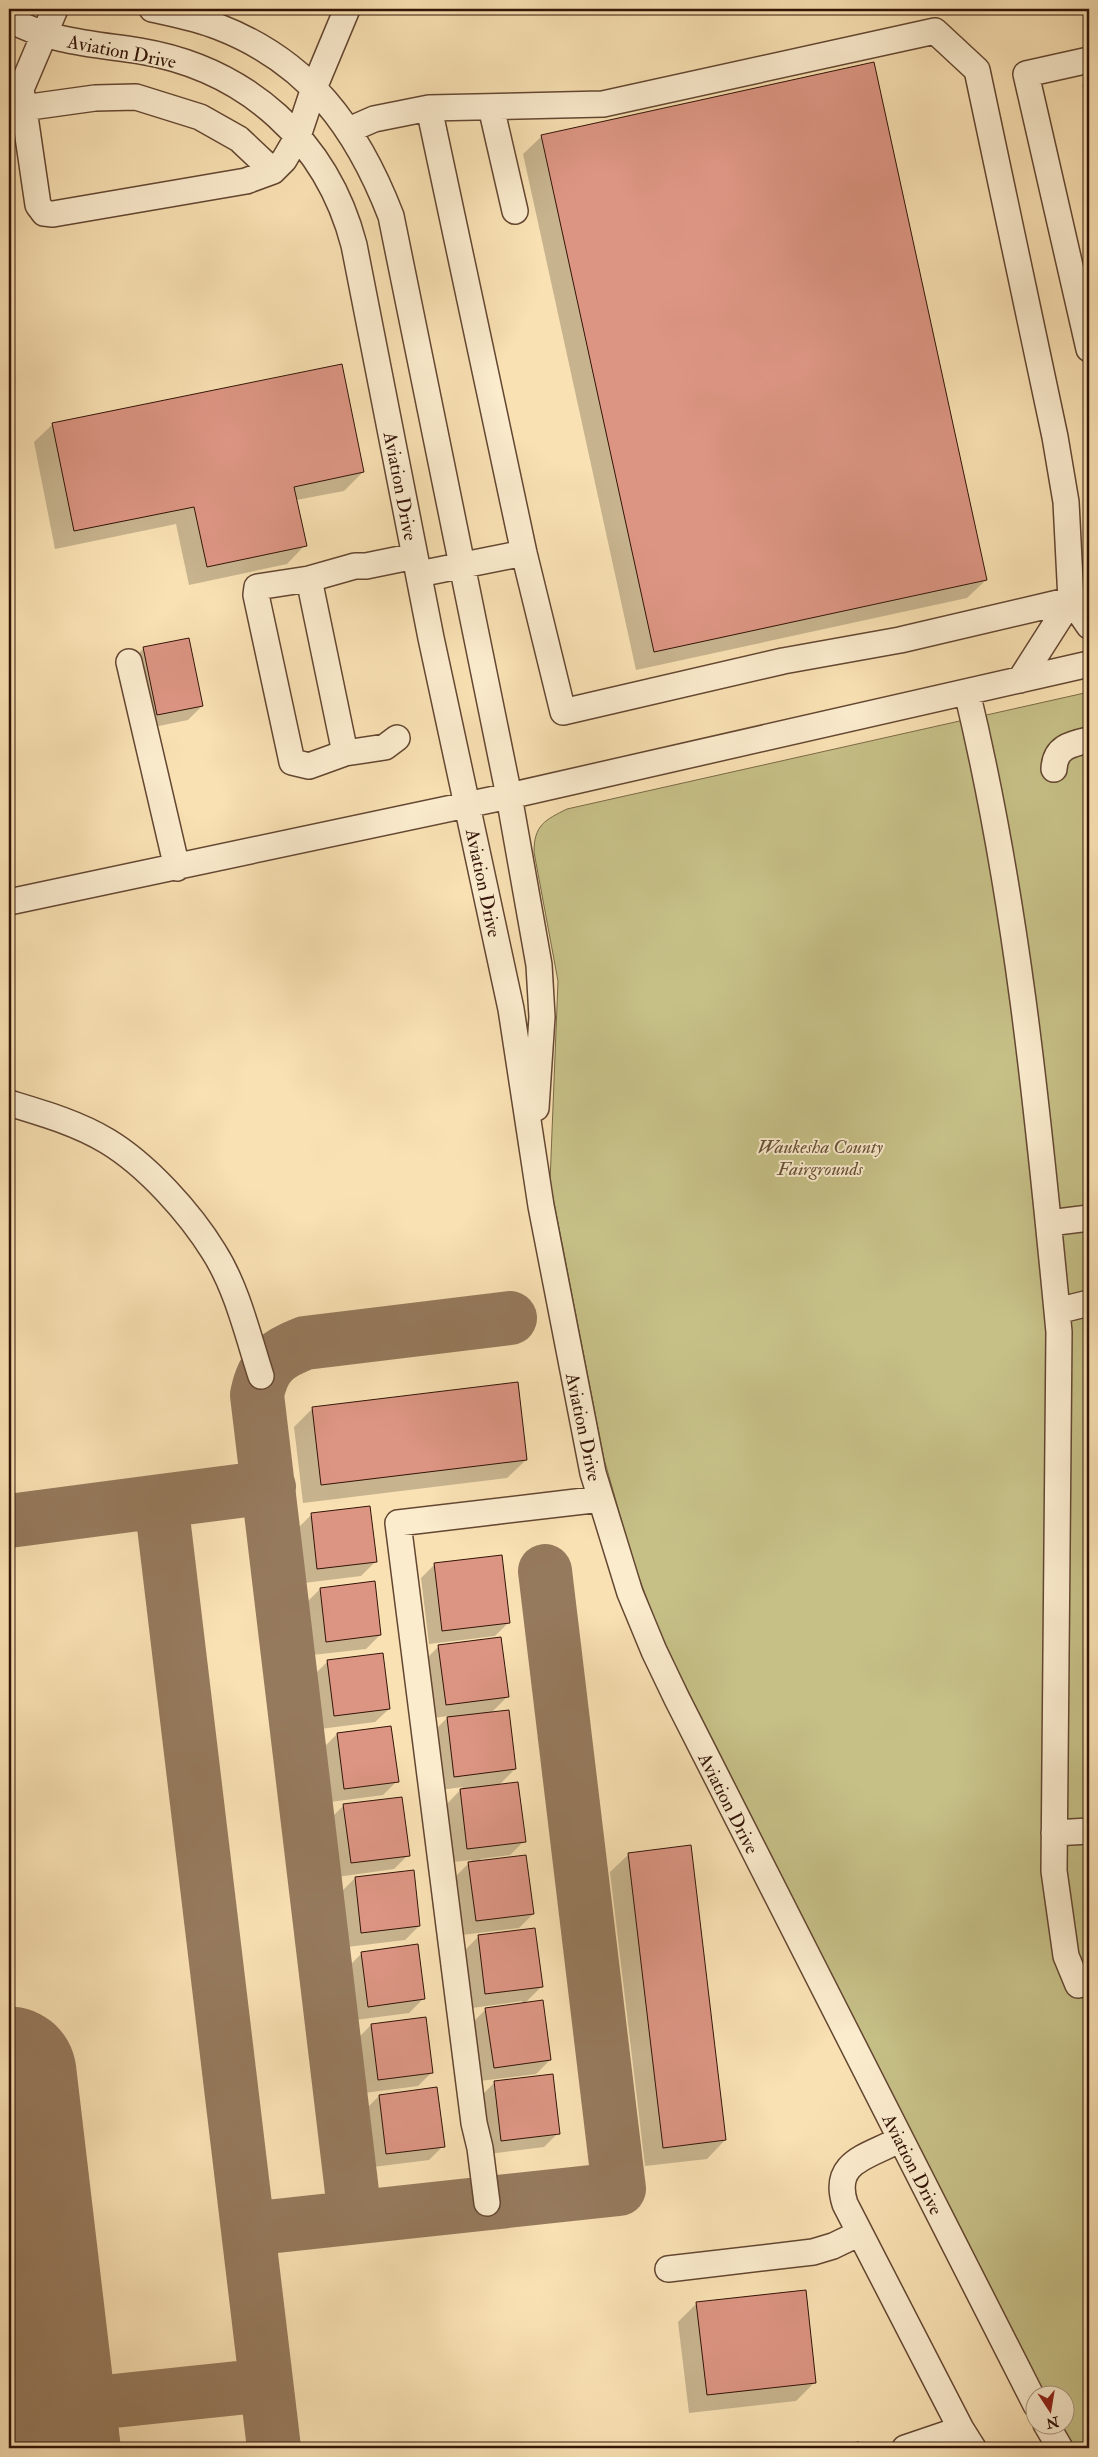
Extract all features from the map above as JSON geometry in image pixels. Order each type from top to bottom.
[{"type":"street","points":[[54,9],[20,89],[38,204],[44,213],[53,214],[236,183],[273,171],[284,160],[298,136],[314,88],[347,9]]},
{"type":"street","name":"Aviation Drive","points":[[152,9],[219,27],[254,43],[285,64],[314,88],[349,130],[376,178],[394,229],[509,796],[539,965],[541,990],[534,1162]]},
{"type":"street","name":"Aviation Drive","points":[[9,19],[44,34],[75,43],[151,54],[187,63],[218,74],[246,90],[271,109],[298,136],[320,165],[338,198],[351,233],[417,565],[511,1009],[534,1162],[577,1400],[601,1499],[627,1584],[654,1651],[1026,2386]]},
{"type":"street","points":[[349,130],[374,119],[429,108],[603,104],[935,31],[977,70],[1055,437],[1066,502],[1071,600],[1089,626]]},
{"type":"street","points":[[1089,60],[1026,74],[1089,348]]},
{"type":"street","points":[[23,108],[95,98],[136,97],[200,117],[239,139],[273,171]]},
{"type":"street","points":[[491,107],[515,211]]},
{"type":"street","points":[[429,108],[524,553],[563,712],[783,662],[900,640],[1071,600]]},
{"type":"street","points":[[397,738],[385,747],[345,753],[308,766],[292,762],[258,604],[257,587],[309,580],[355,566],[461,566],[524,553]]},
{"type":"street","points":[[309,580],[345,753]]},
{"type":"street","points":[[1020,680],[1071,600]]},
{"type":"street","points":[[129,662],[177,868]]},
{"type":"street","points":[[9,902],[177,868],[509,796],[1089,664]]},
{"type":"street","points":[[967,692],[987,777],[1021,973],[1049,1222],[1059,1332],[1054,1871],[1066,1956],[1078,1985],[1089,1983]]},
{"type":"street","points":[[1054,769],[1054,758],[1061,749],[1089,740]]},
{"type":"street","points":[[9,1103],[66,1121],[108,1142],[153,1178],[189,1218],[215,1253],[240,1309],[261,1376]]},
{"type":"street","points":[[1049,1222],[1089,1218]]},
{"type":"street","points":[[1057,1310],[1089,1303]]},
{"type":"street","points":[[487,2203],[480,2148],[474,2124],[398,1523],[601,1499]]},
{"type":"street","points":[[1054,1833],[1089,1831]]},
{"type":"street","points":[[900,2140],[852,2164],[845,2172],[841,2192],[860,2233],[967,2439],[905,2448]]},
{"type":"street","points":[[668,2269],[813,2252],[833,2246],[860,2233]]},
{"type":"street","points":[[1052,2434],[1060,2448]]},
{"type":"green space","name":"Waukesha County Fairgrounds","points":[[1089,692],[1089,2448],[1074,2448],[1065,2434],[1076,2434],[1076,2384],[1039,2384],[679,1673],[657,1626],[634,1564],[604,1459],[550,1182],[558,981],[534,852],[536,835],[542,824],[567,809]]},
{"type":"building","points":[[874,62],[987,580],[654,652],[541,135]]},
{"type":"building","points":[[342,364],[364,472],[294,487],[307,546],[207,567],[194,507],[74,531],[52,423]]},
{"type":"building","points":[[189,638],[203,706],[157,715],[143,647]]},
{"type":"building","points":[[518,1382],[527,1460],[321,1485],[312,1407]]},
{"type":"building","points":[[370,1506],[377,1562],[317,1569],[311,1513]]},
{"type":"building","points":[[502,1555],[510,1623],[442,1631],[434,1563]]},
{"type":"building","points":[[375,1581],[381,1635],[326,1642],[320,1588]]},
{"type":"building","points":[[501,1637],[509,1697],[446,1705],[438,1645]]},
{"type":"building","points":[[383,1653],[390,1709],[334,1716],[327,1660]]},
{"type":"building","points":[[509,1710],[516,1769],[454,1777],[447,1717]]},
{"type":"building","points":[[391,1726],[399,1782],[344,1789],[337,1733]]},
{"type":"building","points":[[518,1782],[526,1842],[467,1849],[460,1789]]},
{"type":"building","points":[[402,1797],[410,1856],[351,1863],[343,1804]]},
{"type":"building","points":[[691,1845],[726,2140],[663,2148],[628,1853]]},
{"type":"building","points":[[526,1855],[534,1914],[476,1921],[468,1862]]},
{"type":"building","points":[[414,1870],[420,1926],[361,1933],[355,1877]]},
{"type":"building","points":[[535,1928],[543,1987],[485,1994],[478,1935]]},
{"type":"building","points":[[418,1944],[425,1999],[368,2007],[361,1952]]},
{"type":"building","points":[[543,2000],[551,2060],[494,2068],[485,2008]]},
{"type":"building","points":[[426,2017],[433,2073],[378,2080],[371,2024]]},
{"type":"building","points":[[553,2074],[560,2134],[501,2141],[494,2081]]},
{"type":"building","points":[[437,2087],[445,2147],[386,2154],[379,2095]]},
{"type":"building","points":[[806,2290],[816,2383],[707,2395],[696,2302]]},
{"type":"building","points":[[859,2442],[860,2448],[808,2448]]},
{"type":"taxiway","points":[[355,2217],[257,1395],[263,1375],[272,1362],[286,1351],[305,1343],[510,1318]]},
{"type":"taxiway","points":[[161,1501],[269,1487]]},
{"type":"taxiway","points":[[9,1521],[161,1501],[274,2448]]},
{"type":"taxiway","points":[[248,2229],[619,2189],[545,1571]]},
{"type":"taxiway","points":[[9,2412],[266,2385]]},
{"type":"runway","points":[[9,2074],[53,2448]]}]
